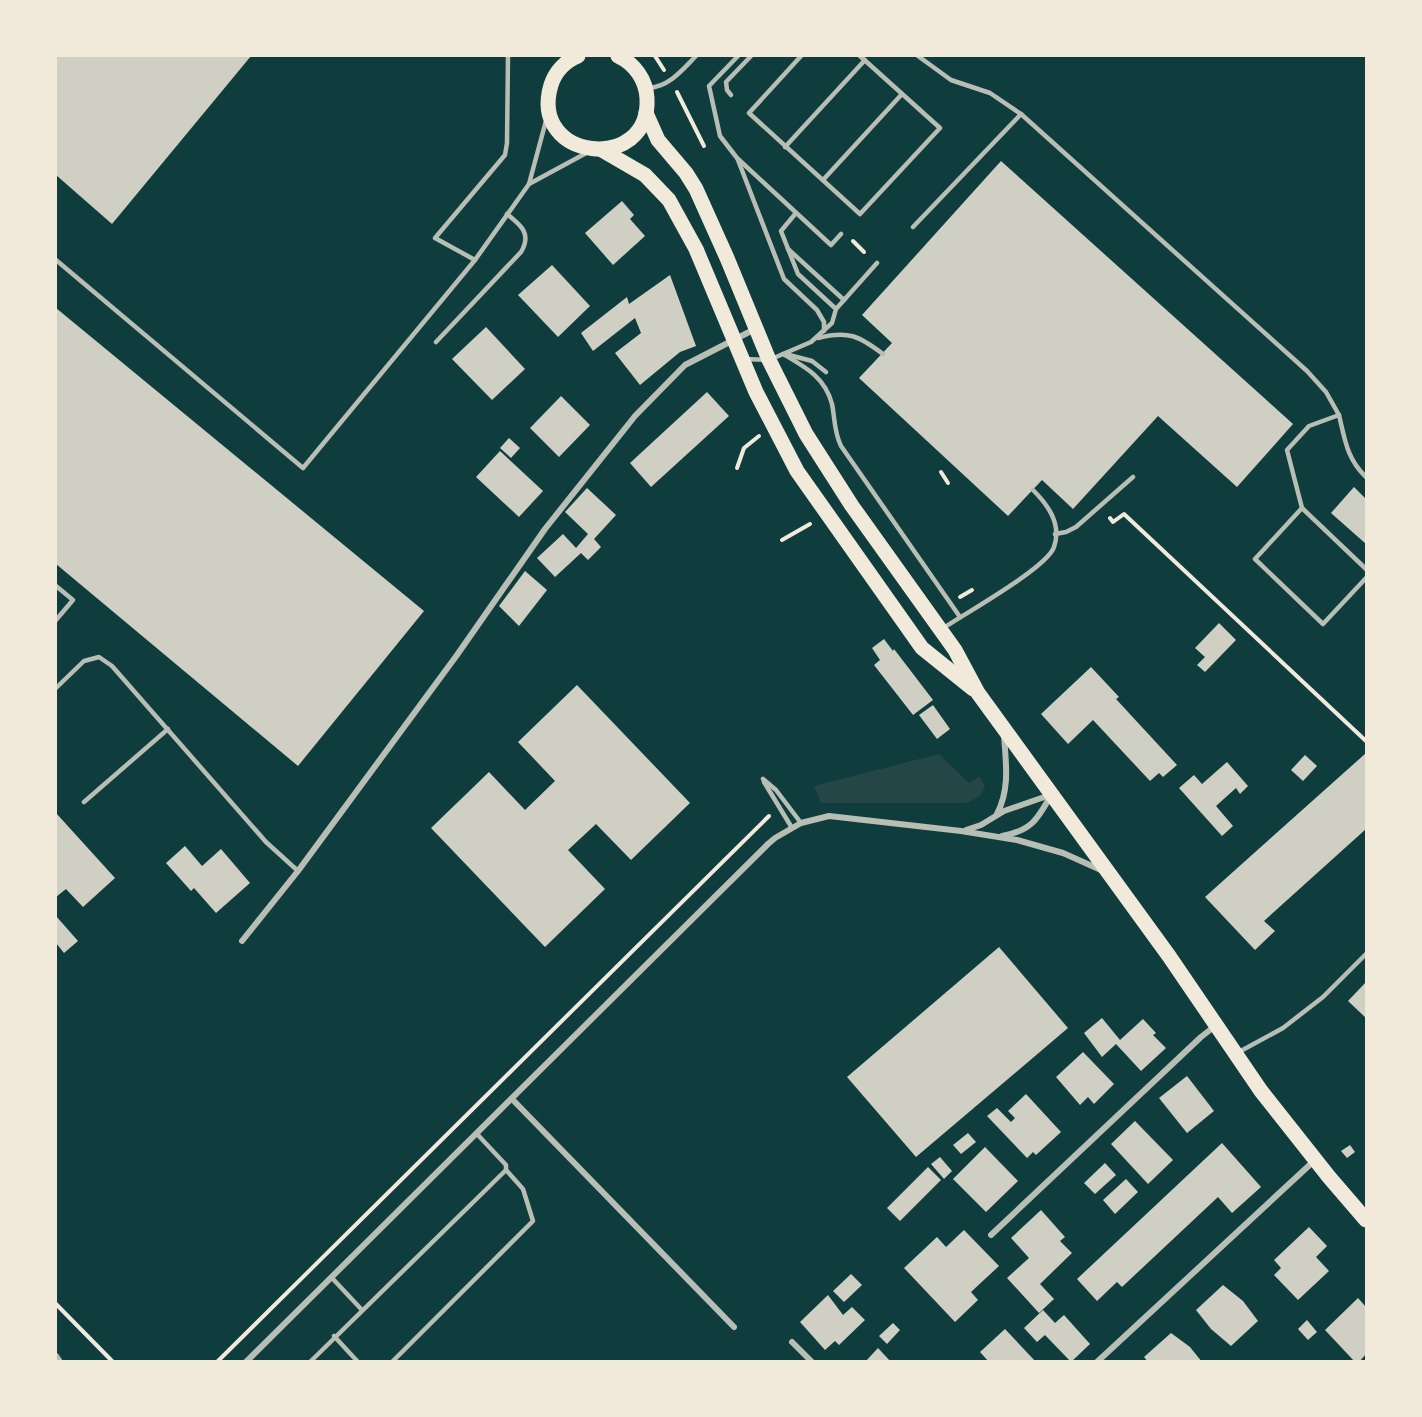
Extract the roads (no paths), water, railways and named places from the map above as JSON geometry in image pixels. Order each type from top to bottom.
[{"type":"main road","points":[[556,56],[553,79],[548,94],[549,110],[560,133],[580,147],[597,150],[645,175],[666,196],[696,249],[770,422],[797,471],[922,648],[978,693]]},
{"type":"main road","points":[[553,79],[562,66],[578,56]]},
{"type":"main road","points":[[597,150],[617,147],[630,139],[640,127],[646,113],[646,88],[640,75],[632,64],[619,56]]},
{"type":"main road","points":[[646,113],[658,140],[686,173],[696,189],[756,328],[776,357],[798,421],[819,456],[955,650],[978,693],[1169,956],[1261,1091],[1366,1220]]},
{"type":"street","points":[[242,941],[298,871],[457,655],[545,529],[635,416],[685,365],[756,328]]},
{"type":"street","points":[[997,814],[1005,795],[1007,779],[1004,729]]},
{"type":"street","points":[[961,831],[981,825],[997,814],[1051,795]]},
{"type":"street","points":[[999,836],[1013,834],[1030,826],[1040,816],[1051,795]]},
{"type":"street","points":[[246,1362],[768,844],[801,822],[829,816],[999,836],[1064,854],[1107,872]]},
{"type":"street","points":[[991,1235],[1215,1026]]},
{"type":"street","points":[[512,1099],[734,1328]]},
{"type":"street","points":[[1097,1362],[1315,1159]]},
{"type":"street","points":[[792,1342],[812,1362]]},
{"type":"street","points":[[56,1356],[60,1362]]},
{"type":"lane","points":[[475,260],[435,238],[505,155],[508,56]]},
{"type":"lane","points":[[646,88],[659,87],[671,81],[696,56]]},
{"type":"lane","points":[[738,56],[709,86],[720,136],[736,158],[831,245],[841,234]]},
{"type":"lane","points":[[731,95],[727,90],[726,82],[751,56]]},
{"type":"lane","points":[[801,56],[749,113],[860,214],[940,128],[860,56]]},
{"type":"lane","points":[[918,56],[951,80],[990,93],[1021,114],[1307,371],[1326,392],[1339,414],[1347,447],[1355,466],[1366,477]]},
{"type":"lane","points":[[785,147],[865,60]]},
{"type":"lane","points":[[823,180],[902,94]]},
{"type":"lane","points":[[56,260],[303,468],[475,260],[529,184],[549,110]]},
{"type":"lane","points":[[913,227],[1021,114]]},
{"type":"lane","points":[[529,184],[597,150]]},
{"type":"lane","points":[[736,158],[784,279],[817,310],[824,322],[825,331]]},
{"type":"lane","points":[[796,213],[781,231],[787,248],[798,274],[836,309]]},
{"type":"lane","points":[[436,342],[525,244],[525,234],[520,223],[507,214]]},
{"type":"lane","points":[[787,248],[844,300]]},
{"type":"lane","points":[[776,357],[805,346],[825,331],[832,323],[836,309],[877,263]]},
{"type":"lane","points":[[816,338],[834,333],[849,334],[867,342],[883,354]]},
{"type":"lane","points":[[776,357],[814,373],[822,381],[831,404],[835,432],[841,446],[960,617]]},
{"type":"lane","points":[[741,358],[776,357],[812,361],[826,372]]},
{"type":"lane","points":[[1339,414],[1309,426],[1287,450],[1302,508],[1366,569]]},
{"type":"lane","points":[[1056,534],[1076,527],[1133,477]]},
{"type":"lane","points":[[941,630],[1042,562],[1054,547],[1056,534],[1050,509],[1033,490]]},
{"type":"lane","points":[[1302,508],[1255,559],[1323,624],[1366,578]]},
{"type":"lane","points":[[56,586],[73,600],[56,620]]},
{"type":"lane","points":[[56,688],[84,661],[99,657],[112,666],[266,842],[298,871]]},
{"type":"lane","points":[[84,802],[168,729]]},
{"type":"lane","points":[[792,828],[763,779],[776,790],[801,822]]},
{"type":"lane","points":[[1235,1054],[1283,1028],[1323,997],[1366,954]]},
{"type":"lane","points":[[392,1362],[533,1221],[523,1189],[506,1170],[506,1165],[477,1134]]},
{"type":"lane","points":[[309,1362],[506,1170]]},
{"type":"lane","points":[[332,1278],[362,1310]]},
{"type":"lane","points":[[334,1336],[358,1362]]}]
